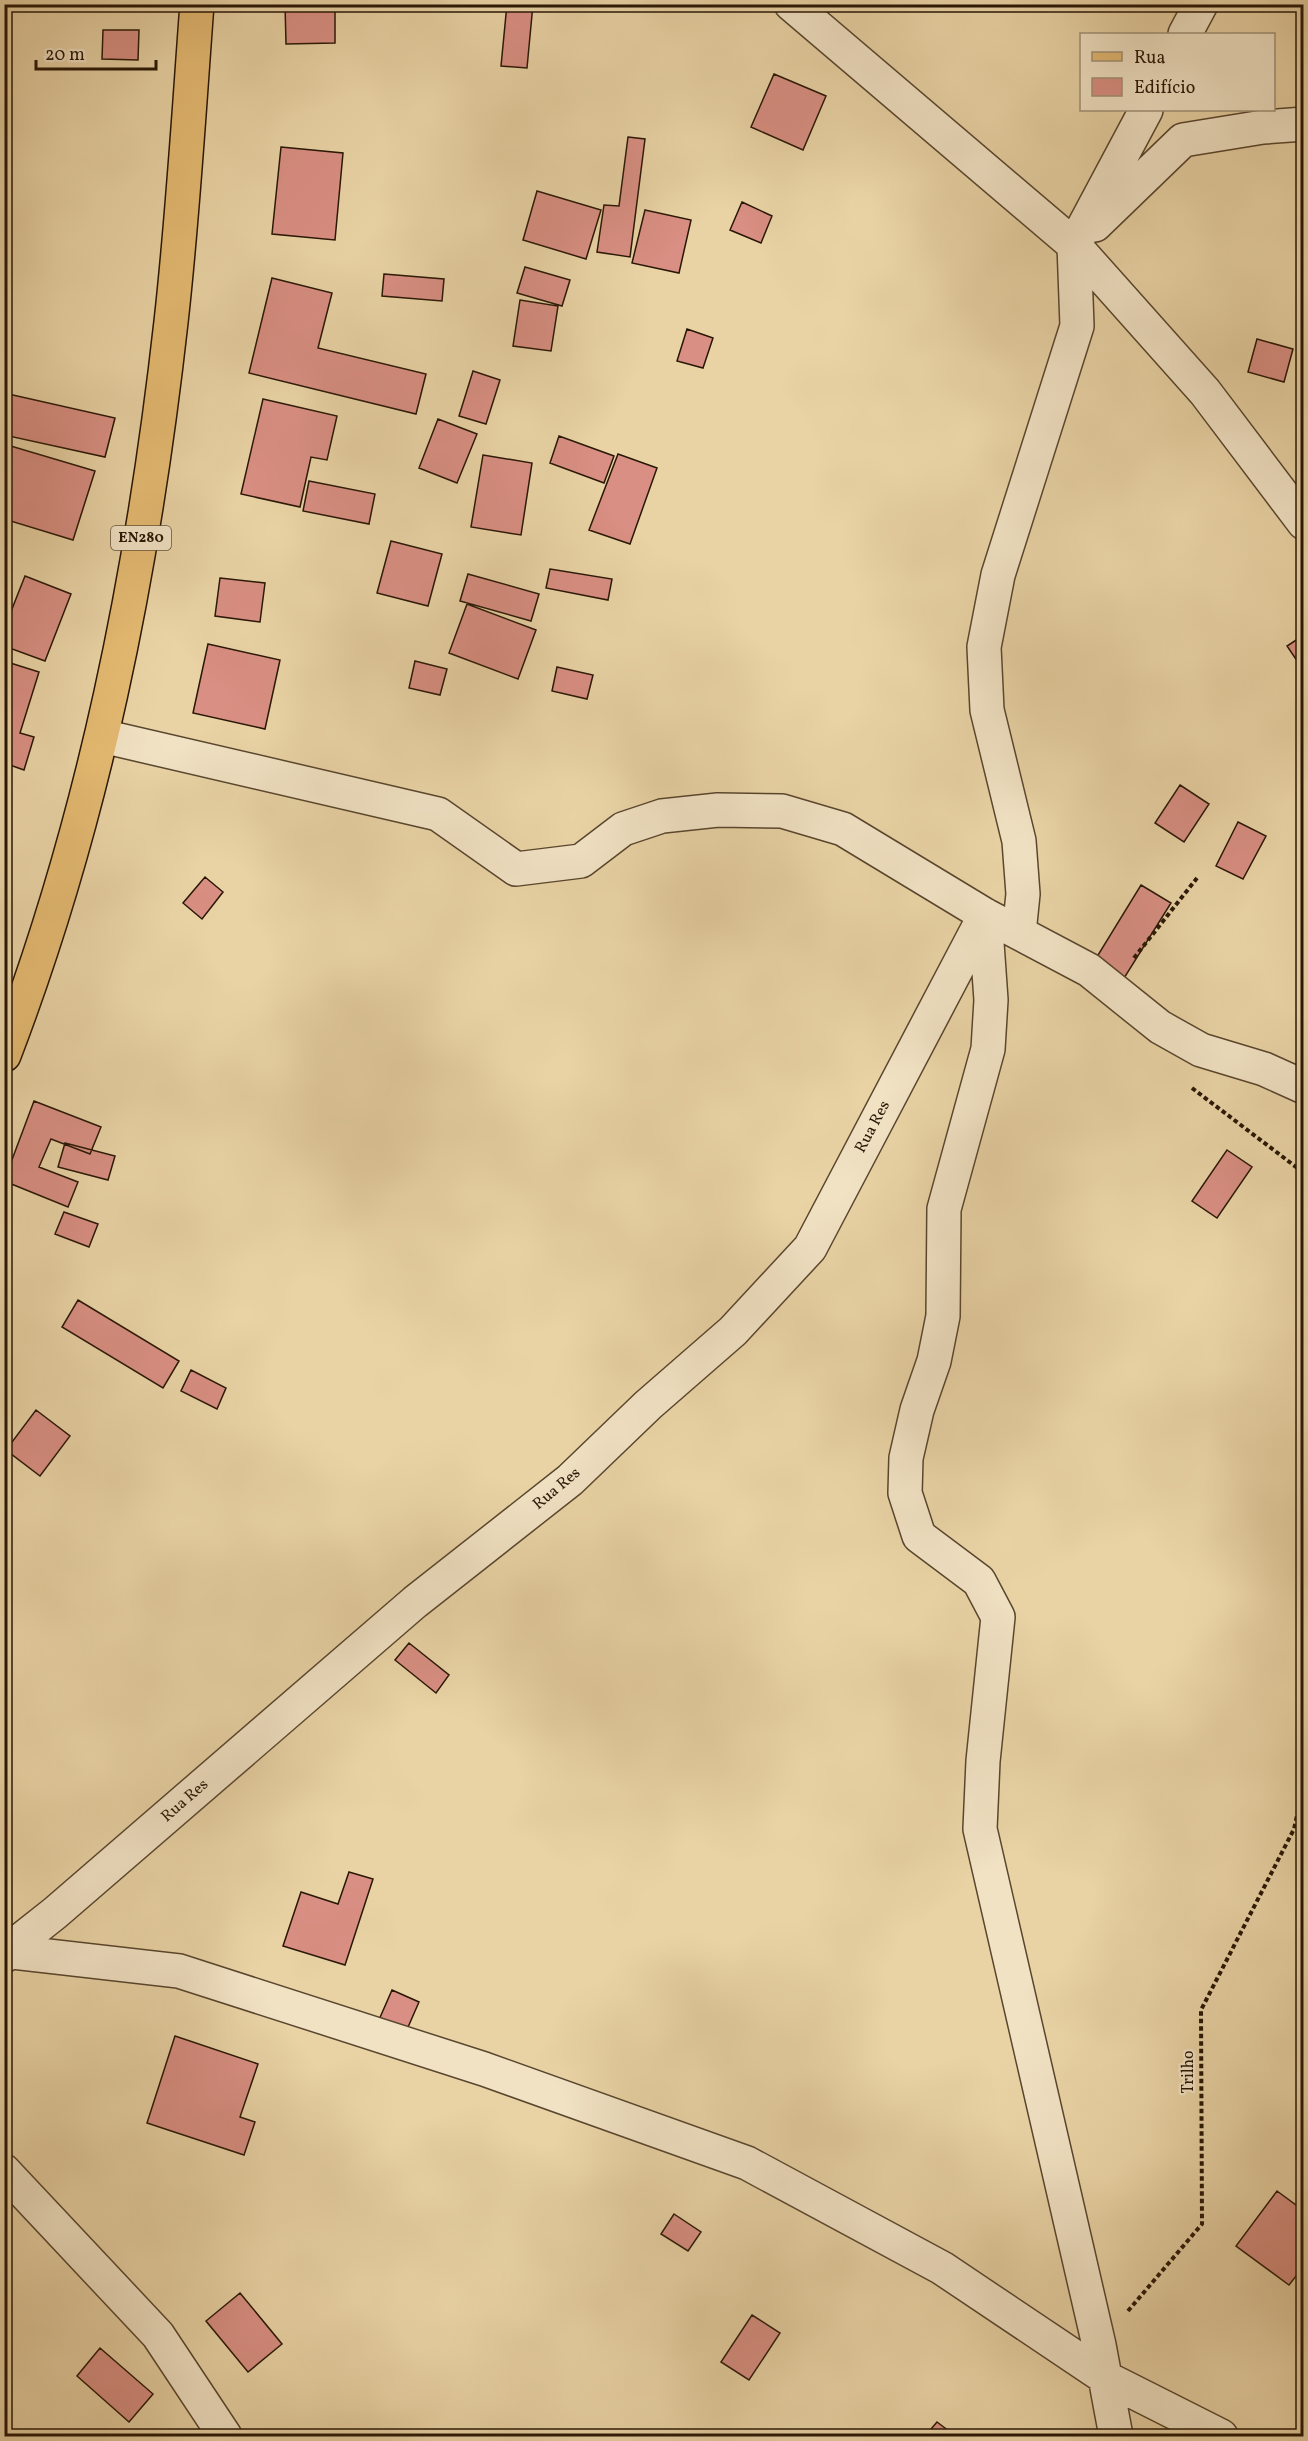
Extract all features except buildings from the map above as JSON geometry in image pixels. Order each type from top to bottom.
[{"type":"main road","name":"EN280","points":[[4,1055],[17,996],[78,838],[131,595],[154,457],[171,319],[197,4]]},
{"type":"street","points":[[791,4],[1074,245],[1204,392],[1304,523]]},
{"type":"street","points":[[1186,33],[1201,4]]},
{"type":"street","points":[[1019,933],[1023,894],[1019,841],[987,710],[984,647],[998,575],[1077,326],[1074,245],[1145,111]]},
{"type":"street","points":[[1074,245],[1183,140],[1263,127],[1304,124]]},
{"type":"street","points":[[102,736],[438,814],[516,869],[581,861],[623,829],[662,816],[718,810],[782,811],[843,829],[985,915],[1089,970],[1160,1027],[1202,1050],[1264,1069],[1304,1087]]},
{"type":"street","points":[[985,915],[991,1000],[988,1049],[944,1209],[943,1316],[934,1361],[906,1458],[905,1493],[919,1536],[979,1581],[998,1617],[983,1761],[980,1829],[1099,2346],[1116,2436]]},
{"type":"street","name":"Rua Res","points":[[5,1953],[55,1913],[415,1602],[570,1480],[648,1405],[733,1332],[810,1248],[985,915]]},
{"type":"street","points":[[5,1953],[179,1971],[484,2069],[747,2163],[942,2268],[1106,2378],[1221,2436]]},
{"type":"street","points":[[4,2171],[158,2335],[225,2436]]},
{"type":"path","name":"Trilho","points":[[1099,2346],[1202,2224],[1201,2010],[1294,1830],[1304,1785]]}]
